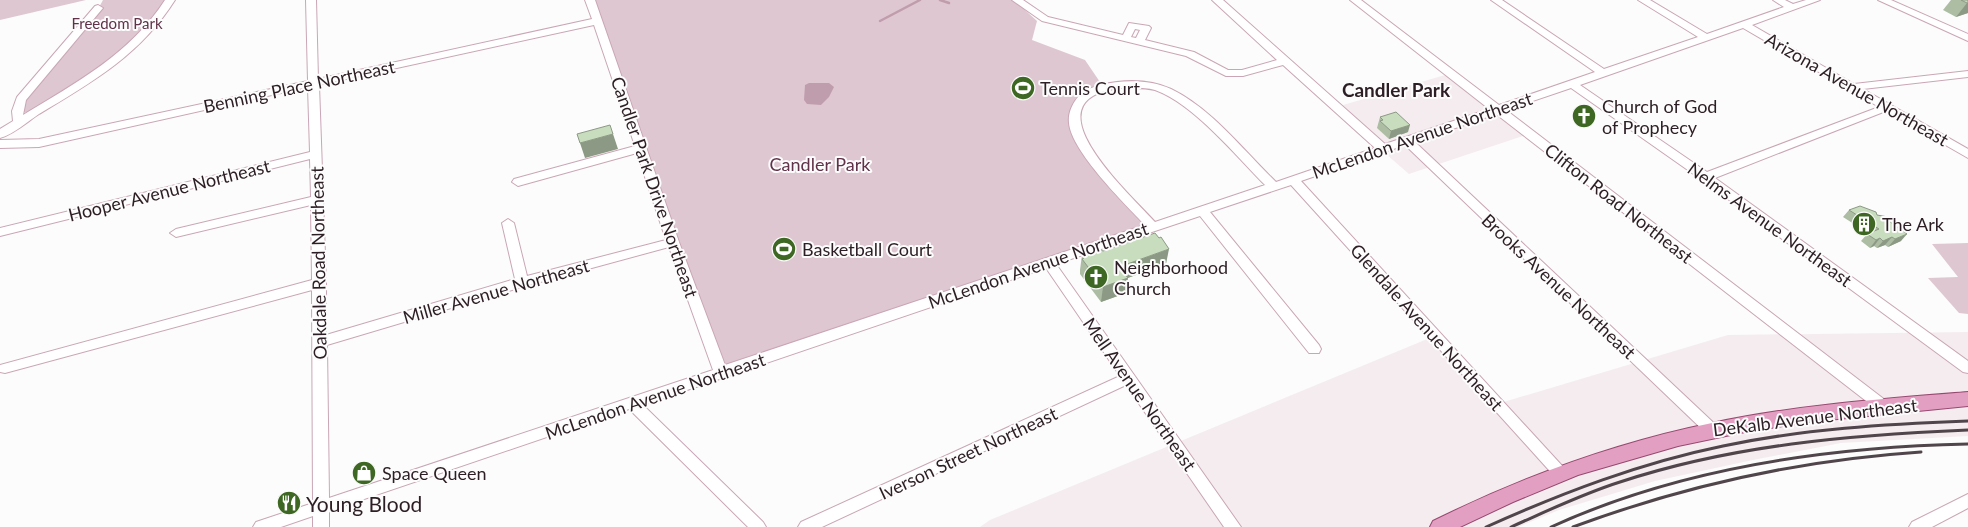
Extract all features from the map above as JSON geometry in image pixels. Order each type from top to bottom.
[{"type":"main road","name":"DeKalb Avenue Northeast","points":[[1440,527],[1512,493],[1561,474],[1635,449],[1712,430],[1793,416],[1968,399]]},
{"type":"street","points":[[0,134],[127,52],[153,28],[170,0]]},
{"type":"street","name":"Oakdale Road Northeast","points":[[311,0],[315,200],[320,283],[321,527]]},
{"type":"street","name":"Candler Park Drive Northeast","points":[[590,0],[673,242],[721,374]]},
{"type":"street","points":[[1017,0],[1045,19],[1190,54],[1221,72],[1231,74],[1243,73],[1284,61]]},
{"type":"street","points":[[1217,0],[1382,149]]},
{"type":"street","name":"Clifton Road Northeast","points":[[1355,0],[1884,407]]},
{"type":"street","points":[[1496,0],[1603,73]]},
{"type":"street","points":[[1643,0],[1707,38]]},
{"type":"street","points":[[1778,0],[1792,8]]},
{"type":"street","name":"McLendon Avenue Northeast","points":[[261,527],[721,374],[1152,226],[1294,180],[1815,0]]},
{"type":"street","points":[[1883,0],[1968,38]]},
{"type":"street","points":[[19,121],[17,111],[21,99],[98,8]]},
{"type":"street","name":"Benning Place Northeast","points":[[0,144],[21,145],[39,143],[598,21]]},
{"type":"street","points":[[1126,38],[1132,25],[1146,28],[1139,41]]},
{"type":"street","name":"Arizona Avenue Northeast","points":[[1745,25],[1968,154]]},
{"type":"street","points":[[1852,87],[1968,74]]},
{"type":"street","name":"Nelms Avenue Northeast","points":[[1572,83],[1706,177],[1968,368]]},
{"type":"street","points":[[1152,226],[1084,146],[1076,131],[1073,115],[1078,103],[1088,93],[1100,88],[1135,84],[1166,91],[1186,103],[1273,186]]},
{"type":"street","points":[[1706,177],[1888,107]]},
{"type":"street","name":"Brooks Avenue Northeast","points":[[1406,141],[1712,430]]},
{"type":"street","points":[[518,182],[641,148]]},
{"type":"street","name":"Hooper Avenue Northeast","points":[[0,232],[315,154]]},
{"type":"street","name":"Glendale Avenue Northeast","points":[[1294,180],[1561,474]]},
{"type":"street","points":[[176,233],[315,200]]},
{"type":"street","points":[[1202,210],[1314,349]]},
{"type":"street","points":[[508,223],[522,282]]},
{"type":"street","name":"Miller Avenue Northeast","points":[[320,342],[522,282],[673,242]]},
{"type":"street","name":"Mell Avenue Northeast","points":[[1048,262],[1233,527]]},
{"type":"street","points":[[5,368],[320,283]]},
{"type":"street","name":"Iverson Street Northeast","points":[[806,527],[1129,378]]},
{"type":"street","points":[[632,403],[758,527]]},
{"type":"street","points":[[1917,527],[1968,501]]},
{"type":"shaded area","points":[[1445,75],[1526,135],[1409,174],[1333,108]]},
{"type":"shaded area","points":[[809,83],[829,83],[834,87],[829,97],[821,105],[807,104],[804,100],[805,85]]},
{"type":"shaded area","points":[[1968,332],[1968,436],[1841,443],[1753,460],[1655,481],[1559,510],[1518,527],[980,527],[990,520],[1437,335],[1497,404],[1728,335]]},
{"type":"green space","name":"Freedom Park","points":[[0,0],[86,0],[0,20]]},
{"type":"green space","name":"Freedom Park","points":[[103,0],[166,0],[157,20],[105,63],[28,113],[23,112],[22,106],[27,99],[89,26]]},
{"type":"green space","name":"Candler Park","points":[[587,0],[1014,0],[1037,21],[1032,40],[1085,60],[1102,85],[1078,99],[1075,135],[1149,224],[717,372]]},
{"type":"green space","points":[[1968,243],[1968,314],[1959,313],[1928,278],[1958,277],[1932,244]]},
{"type":"building","points":[[1396,112],[1410,125],[1391,131],[1380,121],[1383,120],[1380,117]]},
{"type":"building","points":[[610,125],[613,134],[580,143],[577,134]]},
{"type":"building","points":[[1860,206],[1876,212],[1877,215],[1888,217],[1886,219],[1907,234],[1895,239],[1892,237],[1883,241],[1880,238],[1876,240],[1867,234],[1879,229],[1849,210]]},
{"type":"building","points":[[1155,233],[1159,238],[1161,237],[1169,249],[1119,267],[1128,278],[1103,287],[1082,259],[1084,258],[1082,255],[1099,249],[1103,251]]},
{"type":"waterway","points":[[880,21],[920,0]]},
{"type":"waterway","points":[[940,0],[949,3]]},
{"type":"railway","points":[[1486,527],[1543,502],[1602,480],[1662,461],[1723,446],[1814,431],[1968,421]]},
{"type":"railway","points":[[1511,527],[1606,487],[1662,469],[1705,459],[1792,444],[1836,439],[1968,430]]},
{"type":"railway","points":[[1551,527],[1600,507],[1651,490],[1755,464],[1862,450],[1968,444]]},
{"type":"railway","points":[[1573,527],[1658,499],[1744,477],[1831,461],[1921,452]]},
{"type":"place","name":"Tennis Court","points":[[1023,88]]},
{"type":"place","name":"Church of God of Prophecy","points":[[1584,116]]},
{"type":"place","name":"The Ark","points":[[1864,224]]},
{"type":"place","name":"Basketball Court","points":[[784,249]]},
{"type":"place","name":"Neighborhood Church","points":[[1096,277]]},
{"type":"place","name":"Space Queen","points":[[364,473]]},
{"type":"place","name":"Young Blood","points":[[289,503]]},
{"type":"district","name":"Candler Park","points":[[1396,89]]}]
